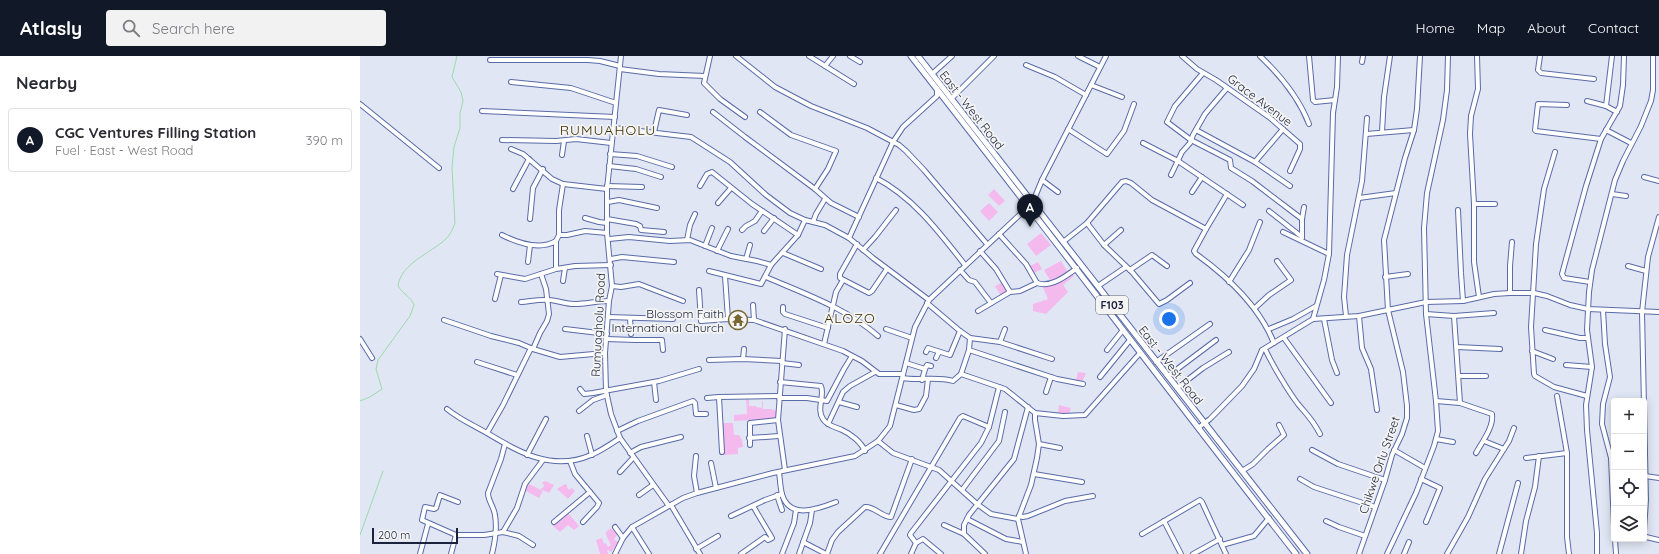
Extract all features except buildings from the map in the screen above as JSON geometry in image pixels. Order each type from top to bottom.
[{"type":"main road","name":"East - West Road","points":[[911,56],[938,87],[1031,205],[1098,286],[1204,424],[1307,554]]},
{"type":"main road","name":"East - West Road","points":[[918,56],[932,74],[938,87],[951,100],[1031,205],[1122,330],[1269,518],[1295,554]]},
{"type":"street","name":"Rumuagholu Road","points":[[621,56],[607,187],[607,233],[611,259],[612,286],[609,301],[605,353],[606,393],[620,438],[633,458],[670,506],[700,554]]},
{"type":"street","points":[[710,56],[704,81],[705,85],[720,99],[745,117]]},
{"type":"street","points":[[736,56],[775,87],[811,106],[867,128],[906,151],[988,244]]},
{"type":"street","points":[[810,56],[854,84]]},
{"type":"street","points":[[825,66],[833,56]]},
{"type":"street","points":[[850,56],[860,62]]},
{"type":"street","points":[[932,74],[952,56]]},
{"type":"street","points":[[951,100],[994,56]]},
{"type":"street","points":[[1078,56],[1100,67]]},
{"type":"street","points":[[616,553],[623,538],[632,527],[648,516],[683,498],[785,470],[845,458],[865,451],[878,441],[890,426],[915,327],[928,302],[965,265],[1031,205],[1042,180],[1106,56]]},
{"type":"street","name":"Grace Avenue","points":[[1182,56],[1189,64],[1227,88],[1283,129],[1300,146],[1290,172]]},
{"type":"street","points":[[1260,56],[1288,87],[1300,104],[1309,124]]},
{"type":"street","points":[[1309,56],[1313,100],[1315,102],[1335,100]]},
{"type":"street","points":[[1313,319],[1324,280],[1329,254],[1338,56]]},
{"type":"street","points":[[1362,62],[1363,56]]},
{"type":"street","points":[[1382,132],[1384,97],[1390,56]]},
{"type":"street","name":"Chikwe Orlu Street","points":[[1359,554],[1386,480],[1394,450],[1405,427],[1407,418],[1403,372],[1388,310],[1384,240],[1414,130],[1417,109],[1420,56]]},
{"type":"street","points":[[1387,554],[1421,479],[1436,439],[1438,422],[1426,314],[1424,235],[1427,192],[1443,120],[1447,90],[1448,56]]},
{"type":"street","points":[[1477,56],[1478,89],[1471,116],[1470,134],[1474,204],[1474,262],[1479,297]]},
{"type":"street","points":[[1540,56],[1538,70],[1540,73],[1594,79]]},
{"type":"street","points":[[1606,106],[1609,92],[1612,56]]},
{"type":"street","points":[[1590,282],[1564,278],[1562,274],[1586,186],[1601,139],[1620,106],[1622,97],[1624,56]]},
{"type":"street","points":[[1597,554],[1597,533],[1587,430],[1587,396],[1592,367],[1588,338],[1590,282],[1615,180],[1631,143],[1645,118],[1653,90],[1653,56]]},
{"type":"street","points":[[490,60],[588,60],[600,61],[620,68],[659,74],[705,76]]},
{"type":"street","points":[[1026,65],[1055,77],[1086,95]]},
{"type":"street","points":[[1652,67],[1659,67]]},
{"type":"street","points":[[1203,73],[1175,106],[1167,121],[1169,124],[1191,140],[1230,160],[1231,168],[1252,181],[1302,219]]},
{"type":"street","points":[[511,82],[571,88],[616,103]]},
{"type":"street","points":[[1091,85],[1122,97]]},
{"type":"street","points":[[849,238],[893,142],[903,127],[937,96],[938,87]]},
{"type":"street","points":[[1171,175],[1182,152],[1188,146],[1205,114],[1227,88]]},
{"type":"street","points":[[1653,90],[1659,91]]},
{"type":"street","points":[[1587,101],[1606,106],[1617,112]]},
{"type":"street","points":[[360,104],[439,168]]},
{"type":"street","points":[[1068,129],[1107,154],[1124,131],[1134,104]]},
{"type":"street","points":[[1567,105],[1538,104],[1536,131],[1601,139]]},
{"type":"street","points":[[654,132],[659,110],[687,114]]},
{"type":"street","points":[[482,111],[615,117]]},
{"type":"street","points":[[713,112],[744,138],[815,189],[825,199],[859,217]]},
{"type":"street","points":[[760,112],[791,135],[836,151],[828,169],[815,189]]},
{"type":"street","points":[[1346,316],[1344,297],[1347,255],[1365,161],[1367,118]]},
{"type":"street","points":[[614,128],[685,136],[696,140],[730,162],[766,195],[790,213],[805,220],[830,228],[849,238],[970,338],[1000,342],[1052,359]]},
{"type":"street","points":[[1255,162],[1283,129]]},
{"type":"street","points":[[1196,130],[1255,162],[1290,186]]},
{"type":"street","points":[[1366,134],[1414,130]]},
{"type":"street","points":[[1606,130],[1631,143]]},
{"type":"street","points":[[502,140],[540,141],[576,139],[611,144]]},
{"type":"street","points":[[562,155],[564,140]]},
{"type":"street","points":[[1143,143],[1178,161],[1243,205]]},
{"type":"street","points":[[511,149],[523,154],[552,179],[563,184],[607,187],[642,187]]},
{"type":"street","points":[[1555,152],[1544,189],[1536,244],[1531,327],[1535,376],[1554,387],[1587,396]]},
{"type":"street","points":[[610,154],[637,156],[672,167]]},
{"type":"street","points":[[513,189],[529,159]]},
{"type":"street","points":[[609,166],[636,169],[661,177]]},
{"type":"street","points":[[530,220],[533,188],[543,170]]},
{"type":"street","points":[[700,186],[707,174],[711,171],[762,211],[798,235]]},
{"type":"street","points":[[1644,177],[1659,181]]},
{"type":"street","points":[[876,178],[888,184],[910,200],[942,235],[965,265]]},
{"type":"street","points":[[1192,192],[1202,178]]},
{"type":"street","points":[[1042,180],[1058,192]]},
{"type":"street","points":[[1063,242],[1087,223],[1122,182],[1126,181],[1152,200],[1206,229]]},
{"type":"street","points":[[556,269],[556,240],[558,235],[559,210],[563,184]]},
{"type":"street","points":[[718,203],[731,188]]},
{"type":"street","points":[[1359,198],[1396,192]]},
{"type":"street","points":[[1227,194],[1206,229],[1195,253],[1229,282],[1255,308],[1269,329],[1274,343]]},
{"type":"street","points":[[1612,194],[1626,196]]},
{"type":"street","points":[[813,222],[825,199]]},
{"type":"street","points":[[608,202],[619,200],[657,208]]},
{"type":"street","points":[[1474,204],[1495,204]]},
{"type":"street","points":[[1302,242],[1302,219],[1304,207]]},
{"type":"street","points":[[863,250],[876,237],[896,210]]},
{"type":"street","points":[[1458,210],[1464,301]]},
{"type":"street","points":[[742,230],[755,221],[762,211]]},
{"type":"street","points":[[1269,211],[1302,237]]},
{"type":"street","points":[[687,240],[690,225],[695,214]]},
{"type":"street","points":[[1645,470],[1642,312],[1648,257],[1659,217]]},
{"type":"street","points":[[585,218],[599,222],[607,221],[636,224],[640,226],[640,230],[664,232]]},
{"type":"street","points":[[764,231],[774,218]]},
{"type":"street","points":[[709,272],[761,284],[771,265],[798,235],[805,220]]},
{"type":"street","points":[[1229,282],[1249,250],[1260,222]]},
{"type":"street","points":[[1087,223],[1104,245],[1130,270],[1159,304],[1190,283]]},
{"type":"street","points":[[705,246],[712,228]]},
{"type":"street","points":[[717,251],[728,229]]},
{"type":"street","points":[[1104,245],[1121,230]]},
{"type":"street","points":[[558,235],[567,235],[585,231],[607,233]]},
{"type":"street","points":[[1283,232],[1329,254]]},
{"type":"street","points":[[999,234],[1026,264],[1037,283],[1042,285],[1054,282],[1077,268]]},
{"type":"street","points":[[502,235],[530,245],[550,244],[556,240]]},
{"type":"street","points":[[609,239],[629,237],[670,241],[696,241],[717,251],[746,260],[757,260],[771,265]]},
{"type":"street","points":[[1510,293],[1512,242]]},
{"type":"street","points":[[857,244],[840,274],[843,280],[869,293],[887,269]]},
{"type":"street","points":[[528,262],[530,245]]},
{"type":"street","points":[[746,260],[750,245]]},
{"type":"street","points":[[980,251],[996,269],[1010,292]]},
{"type":"street","points":[[783,253],[821,269]]},
{"type":"street","points":[[1130,270],[1152,255],[1167,266]]},
{"type":"street","points":[[611,259],[622,257],[674,262]]},
{"type":"street","points":[[1255,308],[1269,295],[1291,280],[1277,261]]},
{"type":"street","points":[[495,299],[499,275],[525,279],[556,269],[611,265]]},
{"type":"street","points":[[1628,266],[1646,271]]},
{"type":"street","points":[[1098,286],[1126,267]]},
{"type":"street","points":[[563,281],[565,268]]},
{"type":"street","points":[[960,270],[969,280],[975,282],[991,303]]},
{"type":"street","points":[[487,433],[540,333],[548,321],[548,300],[541,274]]},
{"type":"street","points":[[1385,277],[1408,274]]},
{"type":"street","points":[[725,276],[728,319]]},
{"type":"street","points":[[766,277],[833,305],[862,322],[878,336]]},
{"type":"street","points":[[824,344],[836,292],[843,280]]},
{"type":"street","points":[[978,311],[1010,292],[1020,291],[1037,283]]},
{"type":"street","points":[[612,286],[621,287],[639,284],[683,301]]},
{"type":"street","points":[[699,290],[701,321],[728,319],[754,320],[824,344],[862,361],[875,372],[881,374],[903,376],[922,380],[945,379],[953,381],[961,374],[969,350],[970,338]]},
{"type":"street","points":[[1198,428],[1210,419],[1242,386],[1254,369],[1260,353],[1265,348],[1284,338],[1313,319],[1359,316],[1426,302],[1464,301],[1494,294],[1510,293],[1534,293],[1547,296],[1570,305],[1588,309],[1659,312]]},
{"type":"street","points":[[521,302],[548,300],[564,304],[577,304],[609,301]]},
{"type":"street","points":[[753,305],[754,320]]},
{"type":"street","points":[[1269,329],[1293,319],[1316,306]]},
{"type":"street","points":[[783,307],[783,312],[785,314],[828,328]]},
{"type":"street","points":[[1603,310],[1605,344],[1610,377],[1603,404],[1602,424],[1611,458],[1613,506]]},
{"type":"street","points":[[1426,314],[1454,316],[1494,313]]},
{"type":"street","points":[[1359,316],[1362,348],[1372,369],[1377,410]]},
{"type":"street","points":[[1454,316],[1460,403]]},
{"type":"street","points":[[608,317],[673,319]]},
{"type":"street","points":[[630,318],[631,334]]},
{"type":"street","points":[[1324,319],[1332,360],[1337,373]]},
{"type":"street","points":[[444,320],[560,357],[605,353]]},
{"type":"street","points":[[1156,362],[1210,324]]},
{"type":"street","points":[[565,329],[635,340],[662,340],[663,350]]},
{"type":"street","points":[[886,329],[912,338]]},
{"type":"street","points":[[1000,342],[1005,329]]},
{"type":"street","points":[[785,330],[778,420],[779,436],[785,470]]},
{"type":"street","points":[[1107,350],[1122,330]]},
{"type":"street","points":[[1545,330],[1580,338],[1588,338]]},
{"type":"street","points":[[926,352],[928,348],[950,355],[960,331]]},
{"type":"street","points":[[1284,338],[1331,403]]},
{"type":"street","points":[[360,339],[372,358]]},
{"type":"street","points":[[1100,377],[1130,340]]},
{"type":"street","points":[[1168,376],[1216,340]]},
{"type":"street","points":[[1265,348],[1270,359],[1299,404],[1313,420],[1320,434]]},
{"type":"street","points":[[1457,348],[1500,349]]},
{"type":"street","points":[[744,349],[744,359]]},
{"type":"street","points":[[969,350],[1051,377],[1083,384]]},
{"type":"street","points":[[1532,351],[1553,359]]},
{"type":"street","points":[[936,358],[940,352]]},
{"type":"street","points":[[1177,388],[1202,368],[1229,352]]},
{"type":"street","points":[[961,374],[999,387],[1012,394],[1035,413],[1063,416],[1085,415],[1140,353]]},
{"type":"street","points":[[706,398],[779,397],[803,398],[825,402],[828,400],[852,356]]},
{"type":"street","points":[[709,360],[744,359],[799,365]]},
{"type":"street","points":[[477,362],[517,376]]},
{"type":"street","points":[[906,363],[925,369]]},
{"type":"street","points":[[922,380],[927,365],[931,366]]},
{"type":"street","points":[[1566,365],[1592,367]]},
{"type":"street","points":[[580,389],[584,394],[606,393],[654,382],[699,369]]},
{"type":"street","points":[[828,424],[843,392],[850,386],[875,372]]},
{"type":"street","points":[[1459,376],[1486,376]]},
{"type":"street","points":[[1046,392],[1051,377]]},
{"type":"street","points":[[896,405],[914,410],[919,409],[926,396],[928,379]]},
{"type":"street","points":[[654,382],[656,400]]},
{"type":"street","points":[[780,382],[821,386],[820,401],[823,419],[828,424],[850,434],[865,451]]},
{"type":"street","points":[[916,543],[910,535],[911,533],[981,443],[989,427],[999,387]]},
{"type":"street","points":[[579,412],[593,400],[606,393]]},
{"type":"street","points":[[1557,396],[1567,453],[1567,537],[1569,554],[1566,554]]},
{"type":"street","points":[[719,397],[722,452]]},
{"type":"street","points":[[617,431],[648,417],[693,401],[695,403],[696,414],[706,414]]},
{"type":"street","points":[[1436,401],[1460,403],[1492,414],[1493,418],[1484,441],[1476,453]]},
{"type":"street","points":[[839,402],[857,407]]},
{"type":"street","points":[[964,534],[963,530],[967,519],[977,504],[1014,459],[1028,407]]},
{"type":"street","points":[[447,409],[463,421],[505,444],[527,455],[543,460],[570,461],[592,455],[620,438]]},
{"type":"street","points":[[962,490],[999,441],[1005,412]]},
{"type":"street","points":[[1026,554],[1019,518],[1034,474],[1039,444],[1035,413]]},
{"type":"street","points":[[880,554],[931,466],[962,417],[989,427]]},
{"type":"street","points":[[527,455],[546,419]]},
{"type":"street","points":[[750,445],[750,422],[778,420]]},
{"type":"street","points":[[1242,471],[1253,464],[1284,435],[1279,425]]},
{"type":"street","points":[[1447,554],[1468,517],[1485,479],[1509,441],[1514,428]]},
{"type":"street","points":[[587,436],[592,455]]},
{"type":"street","points":[[749,438],[779,436]]},
{"type":"street","points":[[630,453],[641,447],[681,437]]},
{"type":"street","points":[[1436,439],[1453,442]]},
{"type":"street","points":[[878,441],[893,453],[939,470],[977,504],[992,514],[1019,518],[1028,516],[1065,501],[1093,496]]},
{"type":"street","points":[[1484,441],[1504,449]]},
{"type":"street","points":[[492,554],[495,533],[495,514],[488,497],[488,493],[505,444]]},
{"type":"street","points":[[1039,444],[1060,448]]},
{"type":"street","points":[[1312,450],[1338,464],[1386,480]]},
{"type":"street","points":[[1394,450],[1424,468]]},
{"type":"street","points":[[1526,458],[1567,453]]},
{"type":"street","points":[[696,456],[694,476],[697,493]]},
{"type":"street","points":[[1521,554],[1526,521],[1535,487],[1539,456]]},
{"type":"street","points":[[620,472],[633,458]]},
{"type":"street","points":[[803,542],[827,554],[832,540],[838,532],[865,507],[869,507],[887,517],[891,517],[912,459]]},
{"type":"street","points":[[503,532],[517,508],[525,484],[543,460]]},
{"type":"street","points":[[570,461],[575,474],[599,505],[582,522]]},
{"type":"street","points":[[711,463],[716,488]]},
{"type":"street","points":[[779,472],[782,494],[789,506],[796,510],[812,510],[836,502]]},
{"type":"street","points":[[1034,474],[1082,482]]},
{"type":"street","points":[[1647,476],[1659,478]]},
{"type":"street","points":[[1300,479],[1314,487],[1375,507]]},
{"type":"street","points":[[1421,479],[1440,488],[1426,522]]},
{"type":"street","points":[[1499,554],[1518,483]]},
{"type":"street","points":[[639,495],[653,485]]},
{"type":"street","points":[[554,522],[590,492]]},
{"type":"street","points":[[731,516],[782,494]]},
{"type":"street","points":[[458,502],[440,495],[436,508],[425,507],[422,520],[428,524],[456,535],[484,535],[503,532],[519,536],[533,545]]},
{"type":"street","points":[[777,495],[782,510]]},
{"type":"street","points":[[1142,534],[1200,500],[1226,554]]},
{"type":"street","points":[[741,554],[765,538],[768,540],[772,538],[753,506]]},
{"type":"street","points":[[782,554],[794,523],[796,510]]},
{"type":"street","points":[[799,554],[810,523],[812,510]]},
{"type":"street","points":[[1222,545],[1254,536],[1269,518]]},
{"type":"street","points":[[967,519],[1006,539],[1024,542]]},
{"type":"street","points":[[1164,521],[1181,554]]},
{"type":"street","points":[[1326,521],[1339,528],[1365,536]]},
{"type":"street","points":[[420,554],[428,524]]},
{"type":"street","points":[[944,525],[964,534],[985,554]]},
{"type":"street","points":[[615,527],[623,538]]},
{"type":"street","points":[[632,527],[649,554]]},
{"type":"street","points":[[452,554],[456,535]]},
{"type":"street","points":[[696,549],[718,536]]},
{"type":"street","points":[[1647,537],[1659,540]]},
{"type":"street","points":[[911,554],[916,543],[921,539],[926,540],[941,554]]},
{"type":"street","points":[[1193,554],[1220,539]]},
{"type":"street","points":[[1404,554],[1409,542]]},
{"type":"street","points":[[1615,542],[1616,554]]},
{"type":"shaded area","points":[[994,189],[1005,201],[999,206],[988,195]]},
{"type":"shaded area","points":[[989,203],[998,212],[989,221],[980,211]]},
{"type":"shaded area","points":[[1041,233],[1051,245],[1036,256],[1027,244]]},
{"type":"shaded area","points":[[1061,261],[1068,272],[1051,282],[1044,270]]},
{"type":"shaded area","points":[[1038,262],[1042,269],[1034,273],[1030,266]]},
{"type":"shaded area","points":[[1072,274],[1074,276],[1063,285],[1068,292],[1046,314],[1033,311],[1033,304],[1048,299],[1042,285],[1061,282]]},
{"type":"shaded area","points":[[1003,282],[1009,292],[1001,296],[995,286]]},
{"type":"shaded area","points":[[1078,372],[1086,373],[1082,382],[1076,380]]},
{"type":"shaded area","points":[[746,398],[749,400],[749,406],[762,408],[763,401],[763,409],[777,411],[777,419],[734,421],[734,415],[747,414]]},
{"type":"shaded area","points":[[1059,405],[1071,408],[1069,414],[1058,413]]},
{"type":"shaded area","points":[[722,423],[733,423],[734,435],[739,435],[742,440],[743,447],[738,448],[738,454],[724,455]]},
{"type":"shaded area","points":[[545,481],[554,485],[549,493],[540,489],[543,488],[544,485],[542,483]]},
{"type":"shaded area","points":[[527,483],[543,491],[539,498],[524,490]]},
{"type":"shaded area","points":[[565,484],[569,490],[572,488],[575,491],[568,499],[557,489]]},
{"type":"shaded area","points":[[568,513],[579,526],[574,530],[568,525],[560,532],[553,526]]},
{"type":"shaded area","points":[[611,528],[617,534],[614,540],[619,542],[611,552],[608,550],[607,551],[608,554],[600,554],[596,540],[602,538],[604,544],[606,543],[608,547],[611,545],[606,532]]},
{"type":"waterway","points":[[360,401],[370,397],[382,389],[376,369],[378,360],[410,316],[414,305],[398,286],[400,278],[418,259],[446,239],[455,223],[452,167],[454,147],[460,128],[460,113],[463,101],[461,92],[452,77],[457,56]]},
{"type":"waterway","points":[[360,535],[383,471]]},
{"type":"place","name":"CGC Ventures Filling Station","points":[[1030,227]]},
{"type":"place","name":"Blossom Faith International Church","points":[[738,320]]},
{"type":"district","name":"RUMUAHOLU","points":[[608,130]]},
{"type":"district","name":"ALOZO","points":[[850,318]]}]
